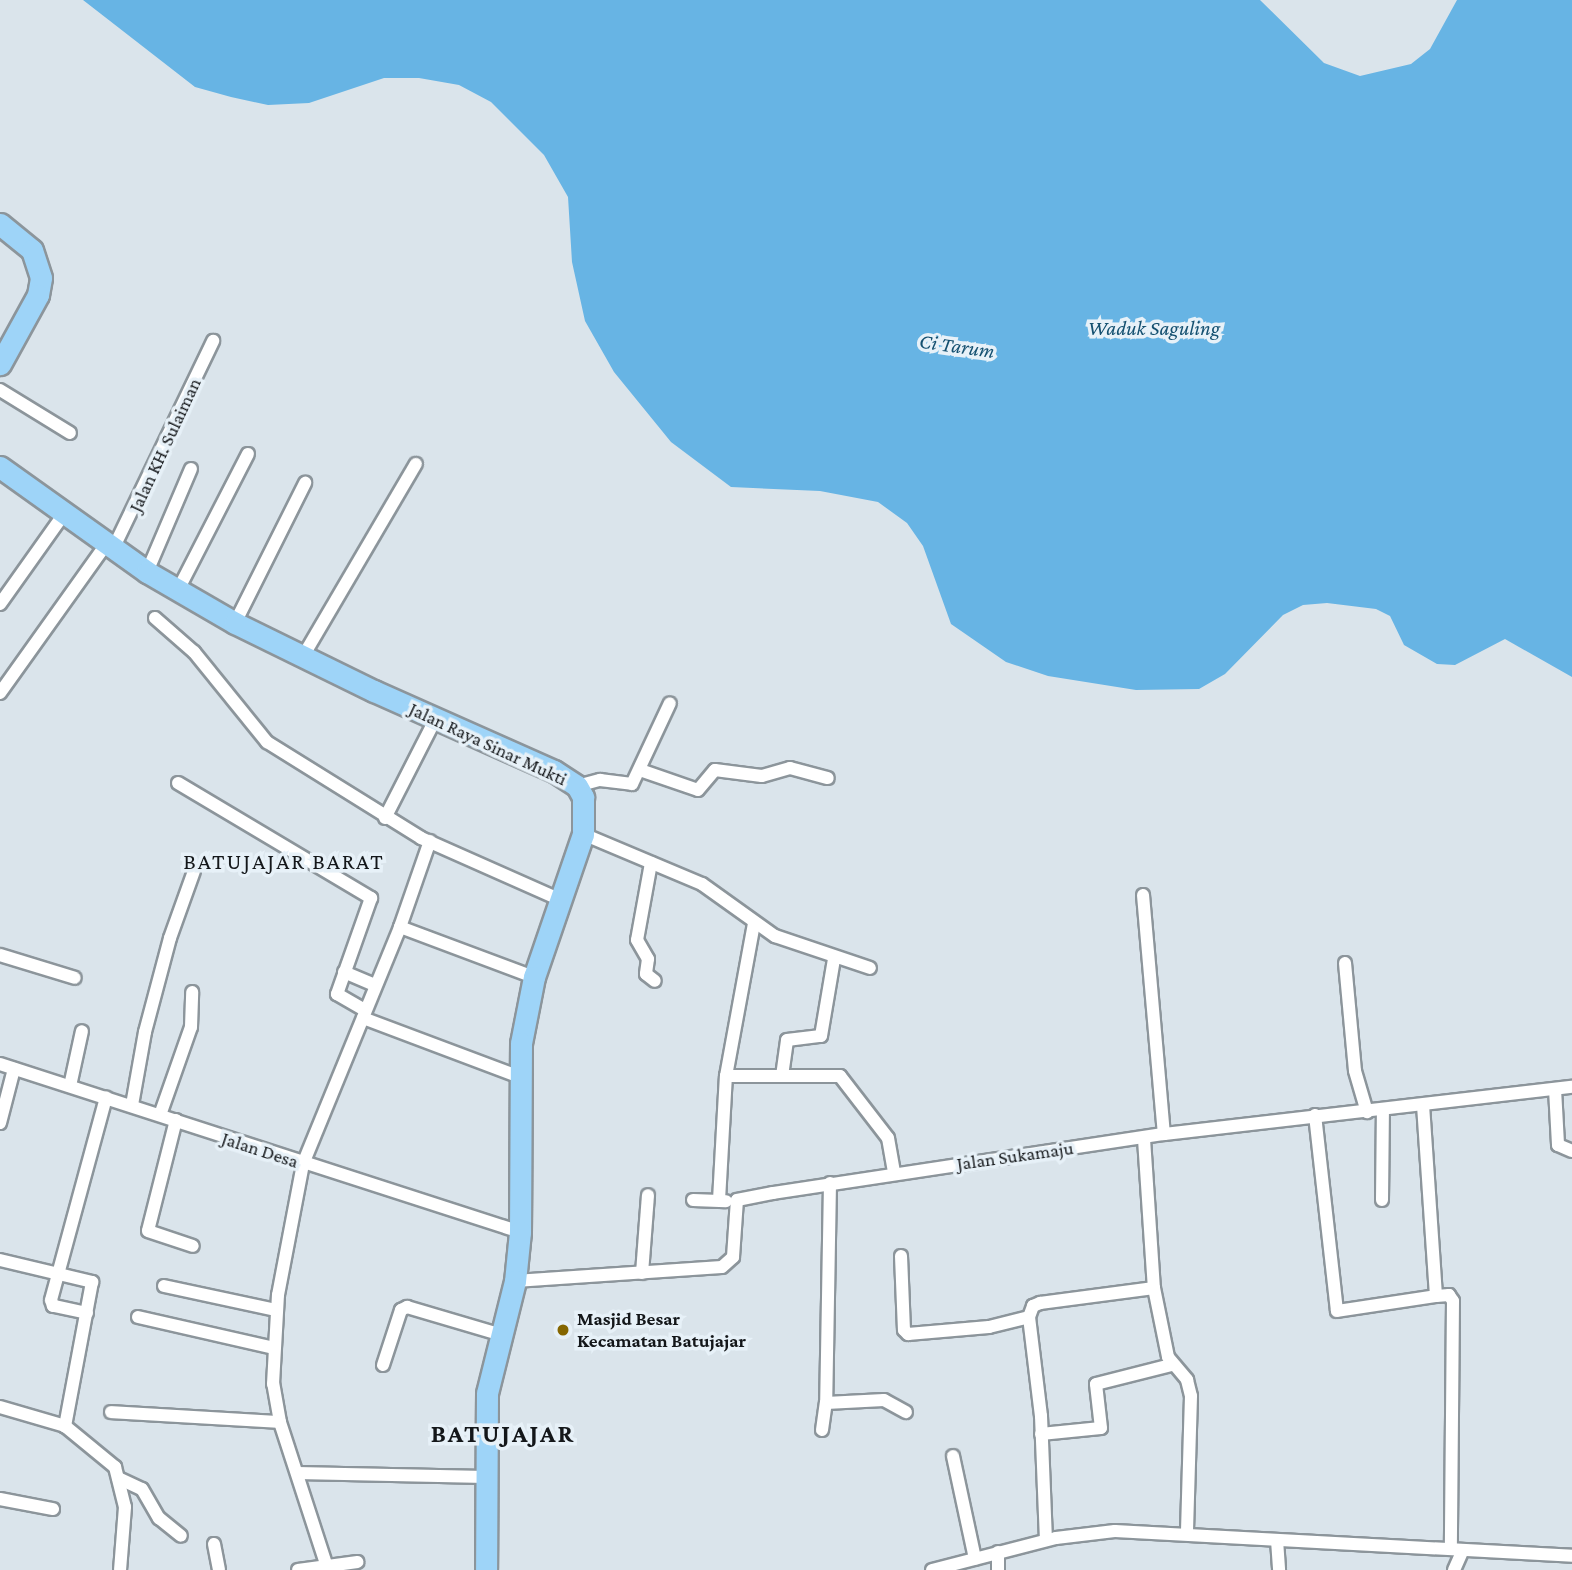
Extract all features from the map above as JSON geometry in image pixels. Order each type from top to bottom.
[{"type":"highway","points":[[0,224],[32,250],[41,278],[38,295],[0,364]]},
{"type":"highway","name":"Jalan Raya Sinar Mukti","points":[[0,467],[147,572],[235,623],[302,657],[554,771],[576,786],[585,807],[583,834],[527,1005],[520,1077],[520,1231],[515,1281],[487,1393],[486,1570]]},
{"type":"street","name":"Jalan KH. Sulaiman","points":[[0,693],[110,545],[213,341]]},
{"type":"street","points":[[0,390],[70,433]]},
{"type":"street","points":[[177,590],[248,454]]},
{"type":"street","points":[[302,657],[416,464]]},
{"type":"street","points":[[147,572],[191,469]]},
{"type":"street","points":[[235,623],[305,483]]},
{"type":"street","points":[[0,604],[64,514]]},
{"type":"street","points":[[155,618],[194,652],[267,742],[386,818],[430,841],[561,900]]},
{"type":"street","points":[[576,786],[600,780],[628,785],[640,770],[670,703]]},
{"type":"street","points":[[386,818],[436,718]]},
{"type":"street","points":[[640,770],[698,790],[715,770],[761,775],[790,768],[828,778]]},
{"type":"street","points":[[178,783],[371,898],[344,972],[338,997],[364,1014],[520,1077]]},
{"type":"street","points":[[583,834],[702,884],[754,925],[834,959],[870,968]]},
{"type":"street","points":[[327,1568],[279,1422],[274,1348],[276,1310],[303,1164],[400,927],[430,841]]},
{"type":"street","points":[[650,863],[637,940],[648,959],[646,974],[655,981]]},
{"type":"street","points":[[132,1105],[163,963],[194,871]]},
{"type":"street","points":[[1143,895],[1164,1134]]},
{"type":"street","points":[[719,1200],[726,1076],[754,925]]},
{"type":"street","points":[[400,927],[534,977]]},
{"type":"street","points":[[0,955],[75,978]]},
{"type":"street","points":[[782,1076],[787,1040],[821,1035],[834,959]]},
{"type":"street","points":[[1345,963],[1355,1071],[1367,1112]]},
{"type":"street","points":[[344,972],[374,985]]},
{"type":"street","points":[[160,1115],[191,1027],[192,992]]},
{"type":"street","points":[[70,1086],[82,1031]]},
{"type":"street","name":"Jalan Desa","points":[[0,1064],[132,1105],[303,1164],[520,1231]]},
{"type":"street","points":[[0,1123],[14,1069]]},
{"type":"street","points":[[726,1076],[845,1079],[888,1138],[894,1173]]},
{"type":"street","name":"Jalan Sukamaju","points":[[693,1200],[737,1200],[894,1173],[1164,1134],[1572,1087]]},
{"type":"street","points":[[1555,1089],[1558,1145],[1572,1151]]},
{"type":"street","points":[[87,1313],[52,1306],[56,1275],[106,1097]]},
{"type":"street","points":[[1423,1105],[1436,1296]]},
{"type":"street","points":[[1382,1200],[1383,1110]]},
{"type":"street","points":[[1315,1115],[1337,1311],[1436,1296],[1449,1295],[1453,1301],[1457,1550],[1454,1570]]},
{"type":"street","points":[[177,1120],[148,1231],[193,1245]]},
{"type":"street","points":[[1144,1139],[1154,1288],[1171,1365],[1187,1380],[1191,1396],[1187,1534]]},
{"type":"street","points":[[822,1430],[826,1403],[830,1183]]},
{"type":"street","points":[[642,1273],[649,1195]]},
{"type":"street","points":[[515,1281],[642,1273],[729,1263],[737,1200]]},
{"type":"street","points":[[901,1256],[906,1333],[960,1332],[1029,1317]]},
{"type":"street","points":[[0,1261],[92,1282],[65,1426]]},
{"type":"street","points":[[164,1286],[276,1310]]},
{"type":"street","points":[[1046,1540],[1041,1434],[1029,1317],[1033,1306],[1154,1288]]},
{"type":"street","points":[[383,1365],[401,1310],[407,1307],[502,1335]]},
{"type":"street","points":[[138,1317],[274,1348]]},
{"type":"street","points":[[1041,1434],[1101,1428],[1096,1384],[1171,1365]]},
{"type":"street","points":[[826,1403],[884,1399],[906,1412]]},
{"type":"street","points":[[0,1406],[65,1426],[107,1457],[118,1478],[125,1507],[120,1570]]},
{"type":"street","points":[[111,1412],[279,1422]]},
{"type":"street","points":[[953,1456],[975,1559]]},
{"type":"street","points":[[297,1473],[486,1477]]},
{"type":"street","points":[[118,1478],[142,1489],[159,1518],[181,1536]]},
{"type":"street","points":[[0,1499],[53,1509]]},
{"type":"street","points":[[932,1570],[1046,1540],[1115,1531],[1572,1555]]},
{"type":"street","points":[[1277,1540],[1279,1570]]},
{"type":"street","points":[[214,1544],[219,1570]]},
{"type":"street","points":[[998,1552],[998,1570]]},
{"type":"street","points":[[298,1570],[357,1562]]},
{"type":"water","name":"Waduk Saguling","points":[[83,0],[1260,0],[1324,63],[1360,76],[1411,64],[1430,49],[1457,0],[1572,0],[1572,677],[1505,639],[1455,665],[1437,664],[1404,645],[1390,616],[1376,609],[1327,603],[1303,605],[1283,615],[1225,674],[1199,689],[1136,690],[1048,676],[1006,662],[951,624],[923,546],[907,523],[878,502],[820,491],[731,487],[671,442],[614,372],[585,321],[572,262],[568,197],[544,155],[491,102],[459,85],[419,78],[384,78],[309,103],[268,105],[231,97],[195,87]]},
{"type":"place","name":"Masjid Besar Kecamatan Batujajar","points":[[563,1330]]},
{"type":"district","name":"BATUJAJAR BARAT","points":[[284,861]]},
{"type":"district","name":"BATUJAJAR","points":[[503,1434]]},
{"type":"water label","name":"Ci Tarum","points":[[957,346]]}]
